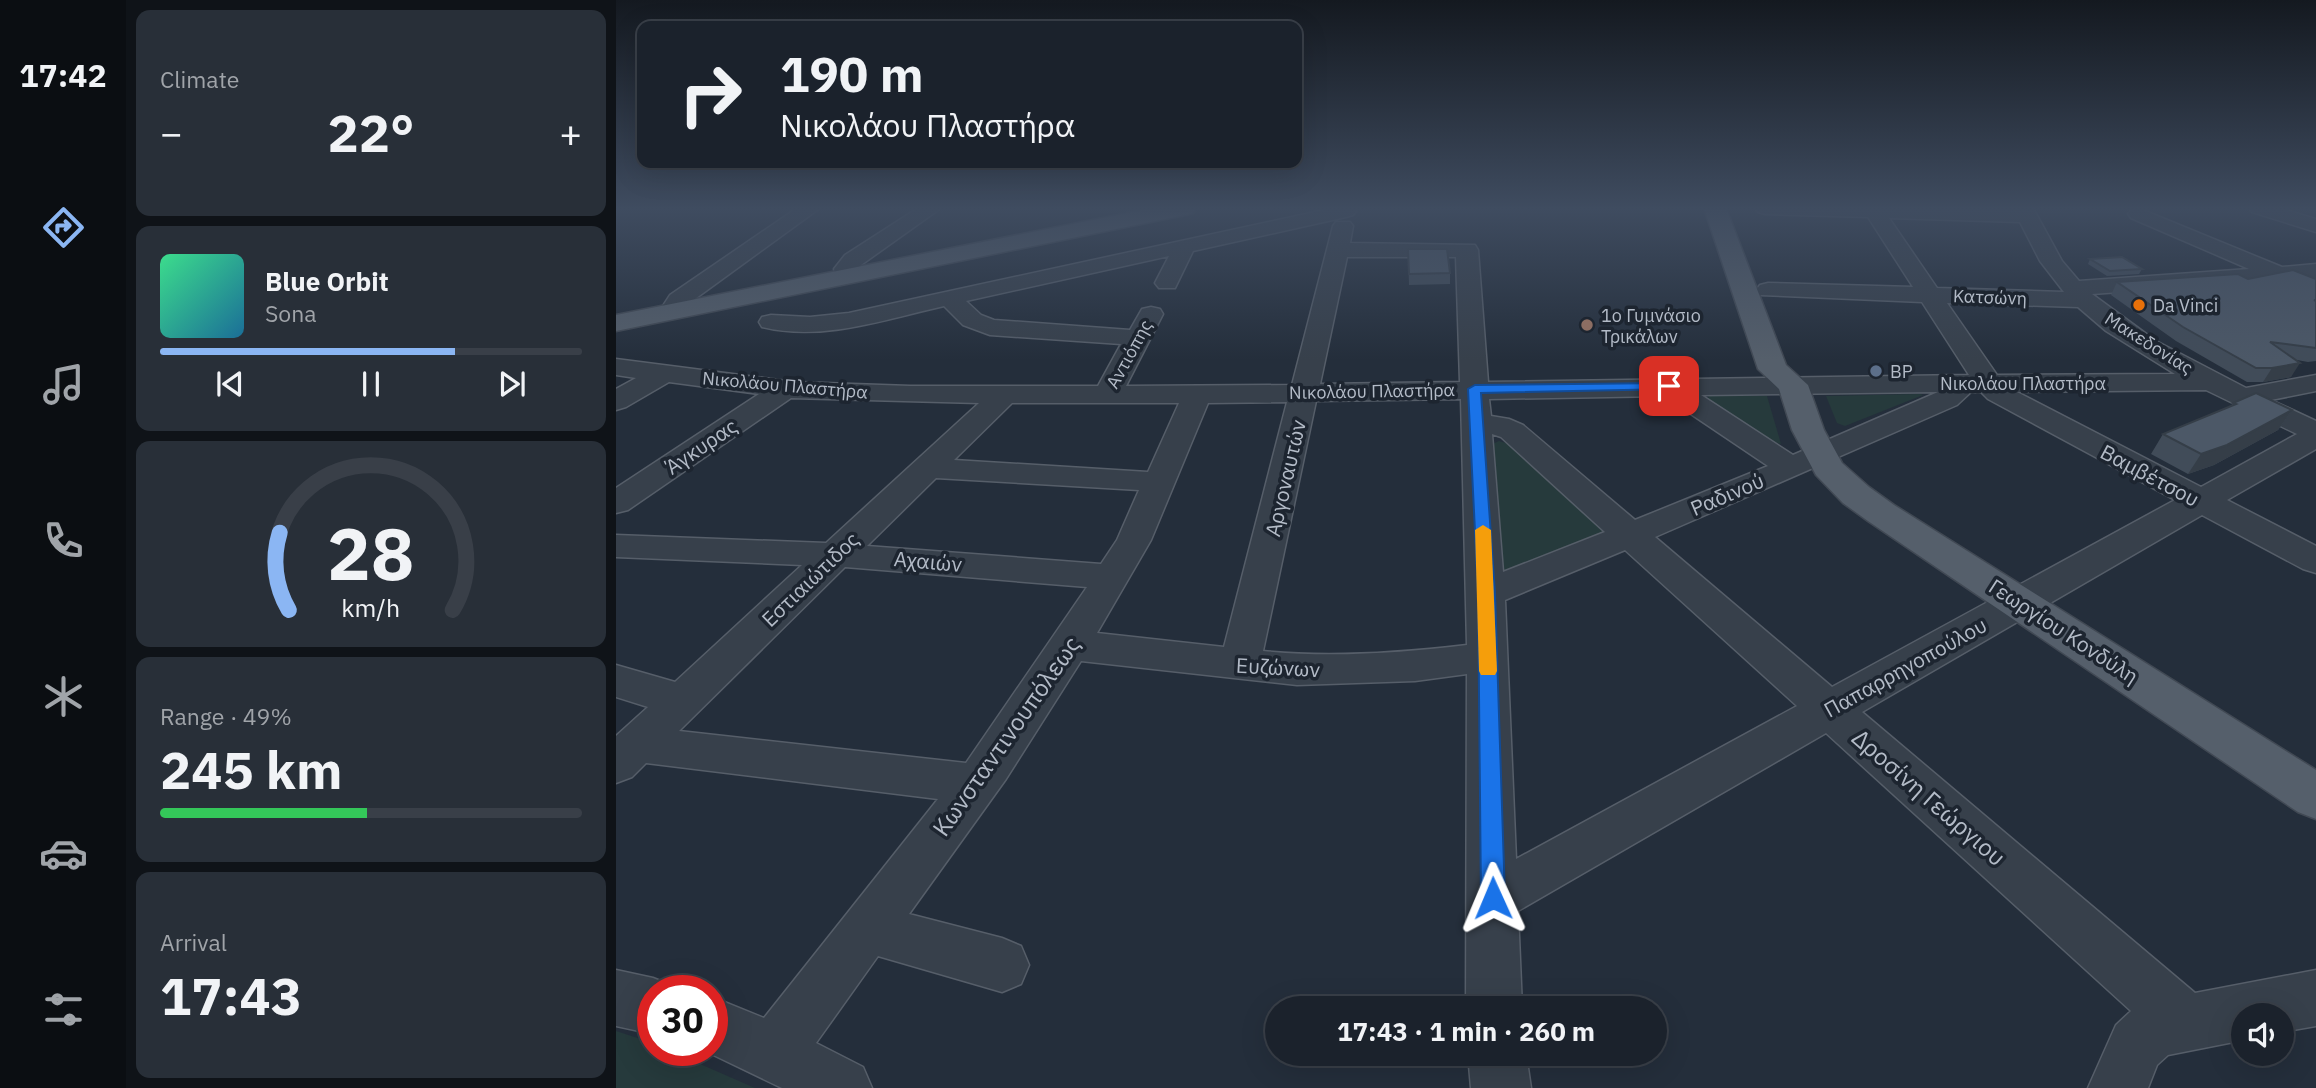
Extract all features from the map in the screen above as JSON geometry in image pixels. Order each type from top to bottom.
[{"type":"main road","points":[[616,323],[932,259]]},
{"type":"main road","points":[[1734,259],[1773,369],[1792,359]]},
{"type":"main road","name":"Γεωργίου Κονδύλη","points":[[1755,259],[1792,359],[1808,430],[1806,461],[1834,475],[1862,500],[2316,797]]},
{"type":"street","points":[[671,312],[678,300],[737,259]]},
{"type":"street","points":[[846,276],[845,270],[855,259]]},
{"type":"street","points":[[771,322],[823,324],[1127,259]]},
{"type":"street","points":[[1167,284],[1179,259]]},
{"type":"street","name":"Αργοναυτών","points":[[1240,666],[1337,259]]},
{"type":"street","points":[[1468,259],[1486,593],[1494,996]]},
{"type":"street","name":"Βαμβέτσου","points":[[1905,259],[1929,295],[1973,384],[2316,561]]},
{"type":"street","name":"Μακεδονίας","points":[[2050,259],[2056,270],[2079,294],[2147,344],[2316,434]]},
{"type":"street","points":[[2244,259],[2316,289]]},
{"type":"street","name":"Κατσώνη","points":[[1768,290],[1929,295],[2079,294],[2316,271]]},
{"type":"street","points":[[948,298],[972,320],[990,327],[1138,338]]},
{"type":"street","name":"Αντιόπης","points":[[1107,395],[1152,314]]},
{"type":"street","name":"Νικολάου Πλαστήρα","points":[[616,367],[785,389],[1004,395],[1305,393],[1476,407],[1669,386],[1792,359],[1973,384],[2214,382]]},
{"type":"street","points":[[616,401],[663,373]]},
{"type":"street","points":[[2243,397],[2316,383]]},
{"type":"street","name":"Ραδινού","points":[[1486,593],[1806,461],[1947,399],[1973,384]]},
{"type":"street","points":[[1669,386],[1806,461]]},
{"type":"street","name":"Άγκυρας","points":[[616,503],[785,389]]},
{"type":"street","name":"Εστιαιώτιδος","points":[[626,754],[1004,395]]},
{"type":"street","name":"Κωνσταντινουπόλεως","points":[[774,1052],[977,784],[1070,645],[1134,540],[1197,395]]},
{"type":"street","name":"Δροσίνη Γεώργιου","points":[[1476,407],[1499,425],[1512,430],[2184,1021]]},
{"type":"street","name":"Παπαρρηγοπούλου","points":[[1493,898],[2316,434]]},
{"type":"street","points":[[927,468],[1160,482]]},
{"type":"street","name":"Αχαιών","points":[[616,546],[836,555],[1113,577]]},
{"type":"street","name":"Ευζώνων","points":[[1070,645],[1240,666],[1330,670],[1415,666],[1488,657]]},
{"type":"street","points":[[616,681],[682,701]]},
{"type":"street","points":[[626,754],[977,784]]},
{"type":"street","points":[[868,928],[1002,965]]},
{"type":"street","points":[[616,998],[637,1003]]},
{"type":"street","points":[[2118,1088],[2141,1039],[2154,1029],[2184,1021],[2316,998]]},
{"type":"street","points":[[728,1032],[774,1052],[842,1088]]},
{"type":"street","points":[[1498,1066],[1501,1088]]},
{"type":"green space","points":[[1711,395],[1767,396],[1781,444],[1769,440],[1709,401],[1707,398]]},
{"type":"green space","points":[[1923,395],[1845,426],[1837,423],[1826,396]]},
{"type":"green space","points":[[1499,441],[1509,444],[1608,532],[1503,572],[1490,445]]},
{"type":"green space","points":[[616,1031],[637,1038],[637,1066],[705,1066],[755,1088],[616,1088]]},
{"type":"building","points":[[1408,259],[1448,259],[1450,273],[1409,274]]},
{"type":"building","points":[[2090,259],[2125,259],[2142,269],[2110,271]]},
{"type":"building","points":[[2293,270],[2316,279],[2316,348],[2270,342],[2300,363],[2272,368],[2256,368],[2183,327],[2117,282],[2238,274],[2248,279]]},
{"type":"building","points":[[2256,393],[2292,410],[2227,445],[2201,454],[2163,434],[2236,404],[2233,403]]},
{"type":"slow traffic","points":[[1483,530],[1488,671]]},
{"type":"place","name":"Da Vinci","points":[[2139,305]]},
{"type":"place","name":"1ο Γυμνάσιο Τρικάλων","points":[[1587,325]]},
{"type":"place","name":"BP","points":[[1876,371]]},
{"type":"route","points":[[1493,898],[1486,593],[1475,389],[1669,386]]}]
